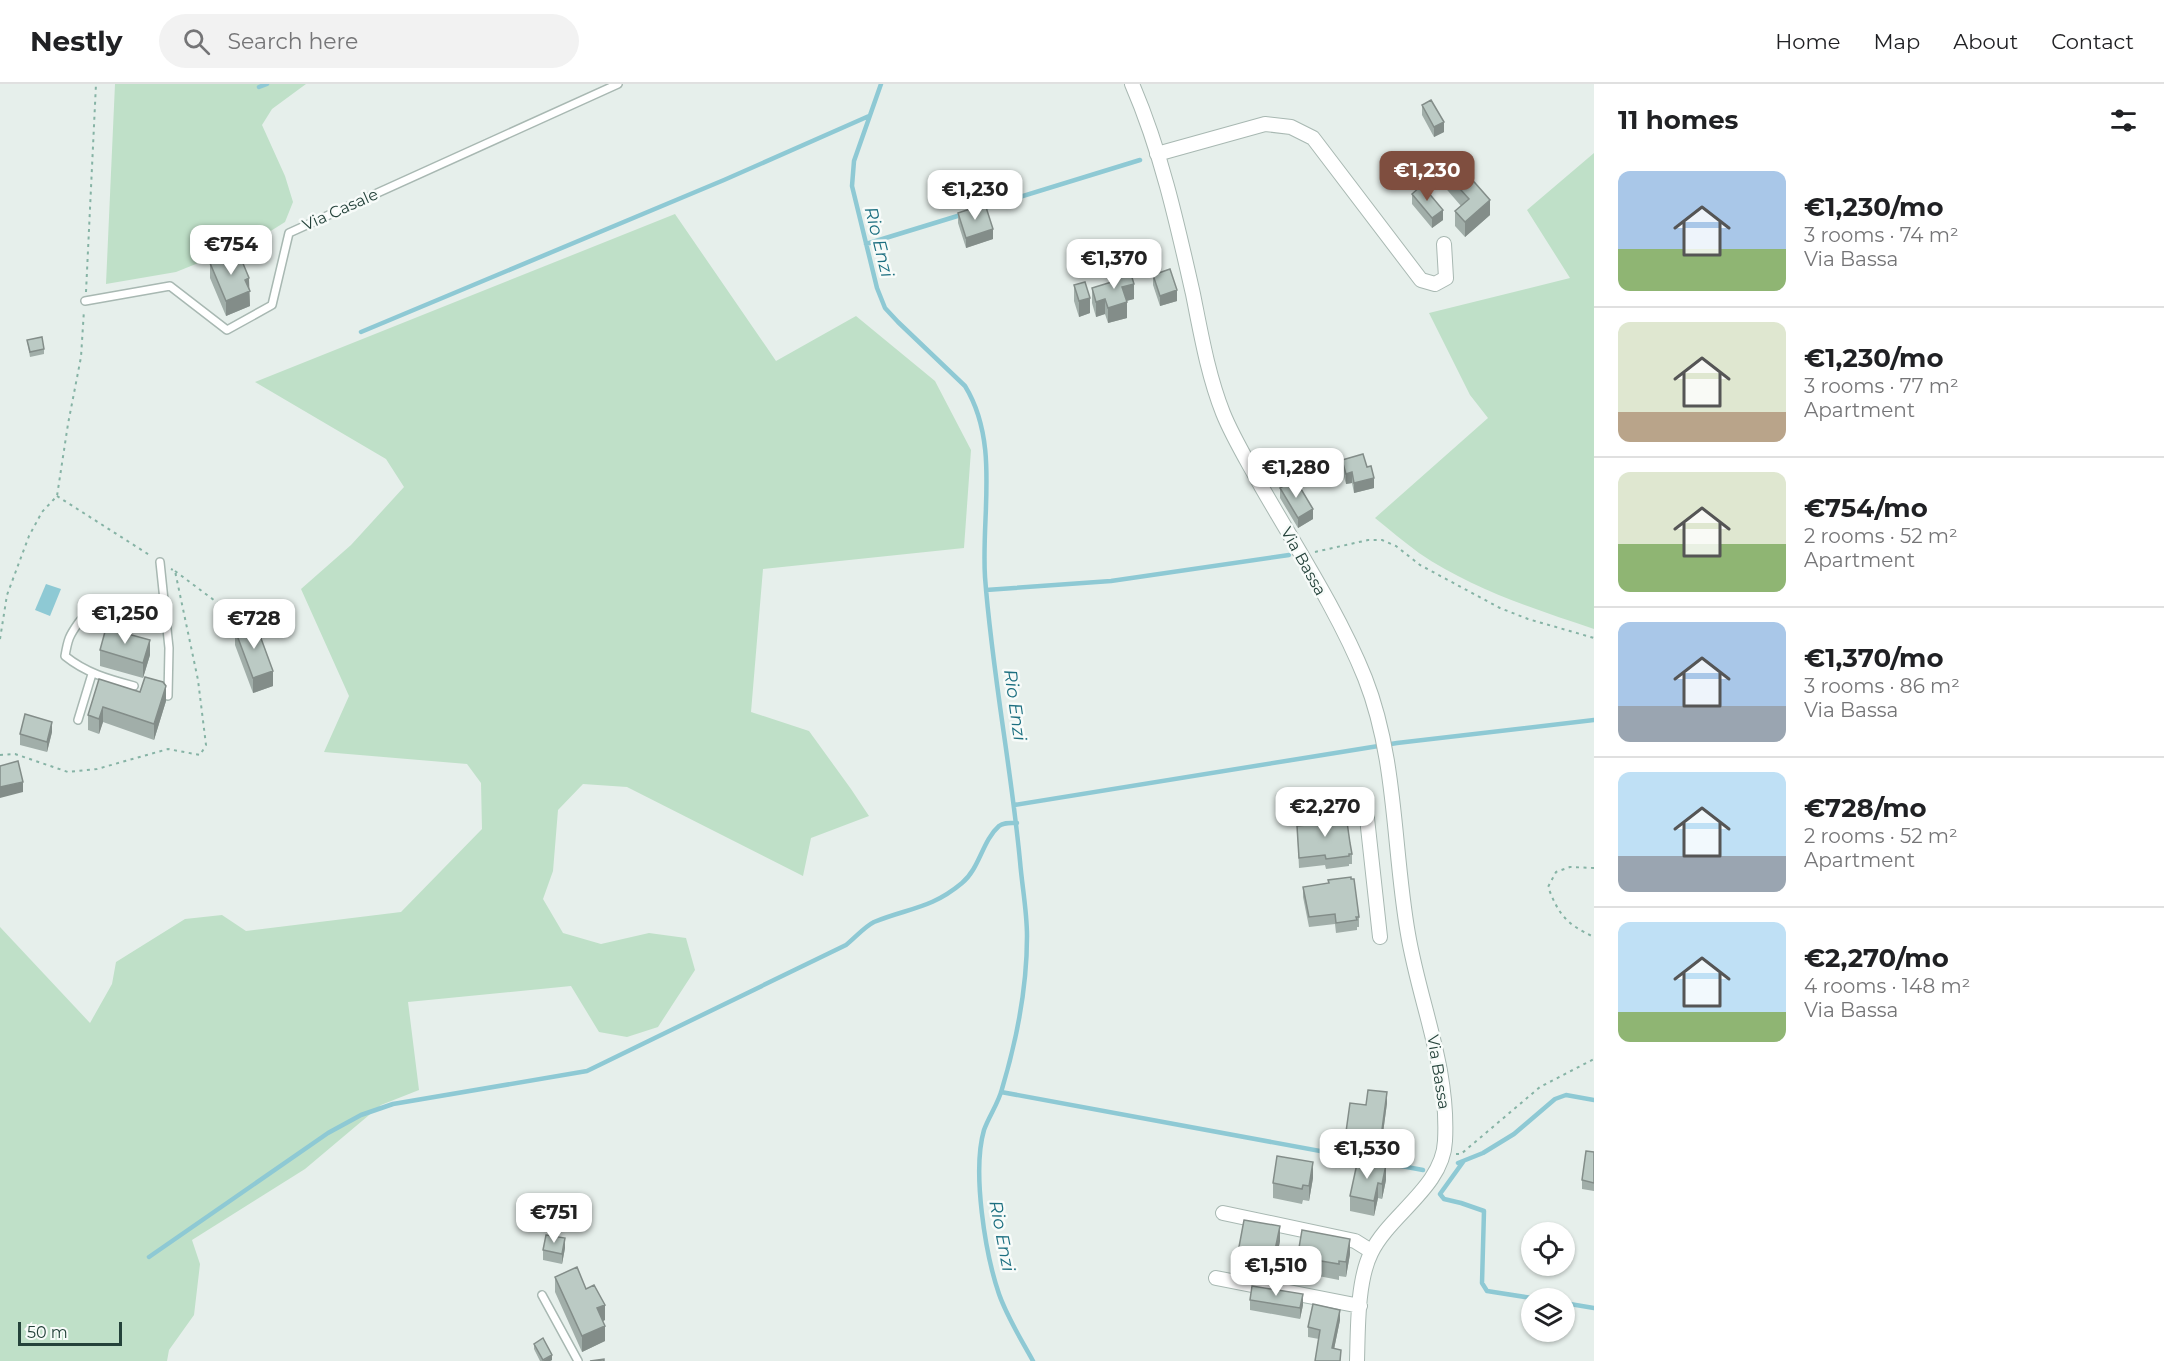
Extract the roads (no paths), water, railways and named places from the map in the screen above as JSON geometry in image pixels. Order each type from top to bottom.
[{"type":"street","name":"Via Bassa","points":[[1132,84],[1157,154],[1179,234],[1211,377],[1221,406],[1252,469],[1348,640],[1366,680],[1383,745],[1390,780],[1399,871],[1409,938],[1438,1053],[1446,1108],[1439,1165],[1371,1251]]},
{"type":"street","points":[[1157,154],[1265,124],[1291,127],[1313,138],[1421,280],[1435,285],[1446,278],[1444,244]]},
{"type":"street","points":[[1366,809],[1380,937]]},
{"type":"street","points":[[1374,873],[1399,871]]},
{"type":"street","points":[[1223,1214],[1355,1241],[1371,1251],[1366,1266],[1360,1306],[1357,1361]]},
{"type":"street","points":[[1216,1278],[1360,1306]]},
{"type":"lane","name":"Via Casale","points":[[85,301],[170,286],[227,330],[272,305],[290,232],[618,84]]},
{"type":"lane","points":[[160,562],[169,648],[168,696]]},
{"type":"lane","points":[[134,686],[92,674],[79,667],[65,656],[68,637],[88,611],[102,603],[114,600],[165,608]]},
{"type":"lane","points":[[78,720],[92,674]]},
{"type":"lane","points":[[542,1295],[578,1361]]},
{"type":"water","points":[[46,584],[61,589],[50,616],[35,610]]},
{"type":"waterway","points":[[259,87],[267,84]]},
{"type":"waterway","name":"Rio Enzi","points":[[881,84],[854,161],[852,186],[877,288],[885,308],[965,386],[976,408],[986,455],[985,577],[992,648],[1016,825],[1027,936],[1020,1013],[1002,1089],[984,1130],[979,1167],[980,1189],[985,1235],[999,1294],[1010,1320],[1033,1361]]},
{"type":"waterway","points":[[361,332],[724,180],[869,116]]},
{"type":"waterway","points":[[981,209],[1140,160]]},
{"type":"waterway","points":[[866,244],[964,214]]},
{"type":"waterway","points":[[986,590],[1111,581],[1289,555]]},
{"type":"waterway","points":[[1014,805],[1397,743],[1594,720]]},
{"type":"waterway","points":[[149,1257],[328,1133],[361,1115],[393,1104],[587,1071],[846,945],[874,922],[919,907],[951,892],[973,870],[993,832],[1005,823],[1017,823]]},
{"type":"waterway","points":[[1001,1092],[1423,1170]]},
{"type":"waterway","points":[[1458,1163],[1483,1153],[1514,1134],[1555,1099],[1566,1095],[1594,1100]]},
{"type":"waterway","points":[[1463,1162],[1440,1194],[1444,1199],[1484,1211],[1482,1283],[1487,1291],[1521,1296]]},
{"type":"waterway","points":[[1575,1305],[1594,1308]]}]
